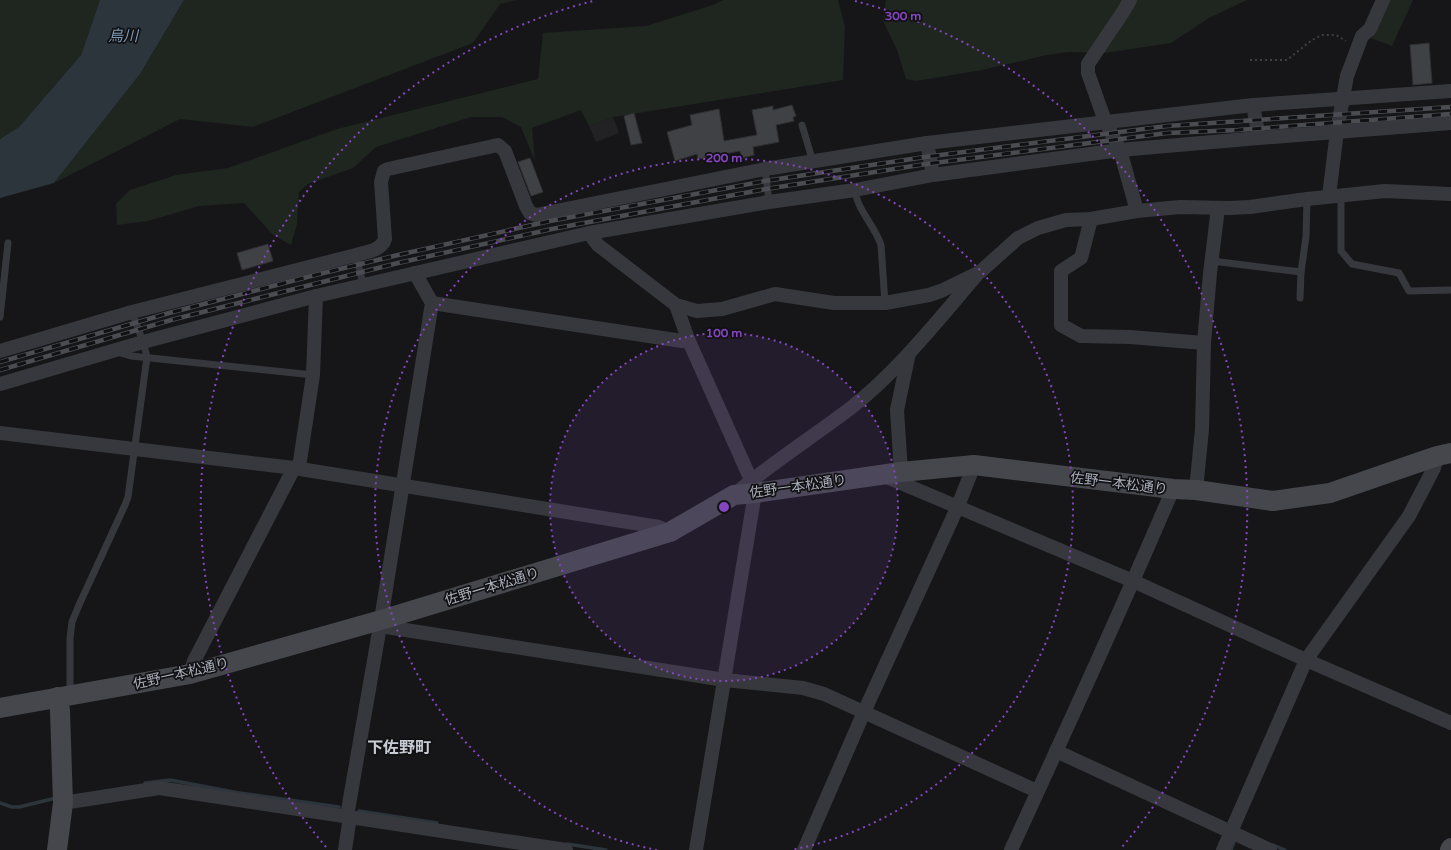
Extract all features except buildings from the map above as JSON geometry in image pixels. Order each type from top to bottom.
[{"type":"street","points":[[1130,0],[1088,64],[1088,72],[1105,121],[1120,150],[1138,211]]},
{"type":"street","points":[[1335,196],[1337,131],[1347,76],[1362,36],[1370,29],[1384,0]]},
{"type":"street","points":[[1,349],[132,312],[379,248],[385,239],[381,182],[384,171],[498,145],[505,151],[526,206],[530,213],[536,214],[765,169],[928,143],[1105,121],[1254,105],[1451,91]]},
{"type":"street","points":[[1254,105],[1258,138]]},
{"type":"street","points":[[0,384],[143,342],[363,284],[589,234],[769,202],[855,190],[933,175],[1120,150],[1337,131],[1451,123]]},
{"type":"street","points":[[928,143],[933,175]]},
{"type":"street","points":[[753,486],[852,407],[873,388],[909,353],[980,272],[1018,238],[1038,228],[1066,220],[1091,219],[1138,211],[1180,207],[1250,207],[1307,199],[1385,191],[1451,194]]},
{"type":"street","points":[[1196,490],[1202,429],[1204,343],[1218,208]]},
{"type":"street","points":[[1091,219],[1081,258],[1061,271],[1061,325],[1081,336],[1130,337],[1204,343]]},
{"type":"street","points":[[589,234],[598,245],[676,305],[698,311],[722,309],[775,294],[834,303],[885,303],[935,293],[980,272]]},
{"type":"street","points":[[345,850],[349,824],[347,816],[404,485],[432,303],[415,273]]},
{"type":"street","points":[[190,674],[194,661],[300,461],[313,375],[316,296]]},
{"type":"street","points":[[432,303],[682,341],[688,339]]},
{"type":"street","points":[[676,305],[688,339],[753,486],[724,680],[696,850]]},
{"type":"street","points":[[901,472],[897,410],[909,353]]},
{"type":"street","points":[[0,433],[296,468],[659,527],[670,532]]},
{"type":"street","points":[[1223,850],[1306,660],[1409,516],[1434,468],[1447,453]]},
{"type":"street","name":"佐野一本松通り","points":[[0,708],[190,674],[381,623],[670,532],[734,494],[753,486],[974,465],[1173,489],[1196,490],[1273,501],[1330,493],[1447,453]]},
{"type":"street","points":[[804,850],[864,712],[958,506],[974,465]]},
{"type":"street","points":[[880,475],[958,506],[1133,581],[1306,660],[1451,723]]},
{"type":"street","points":[[1011,850],[1173,489]]},
{"type":"street","points":[[381,623],[724,680],[803,688],[824,694],[1037,791]]},
{"type":"street","points":[[57,850],[63,803],[60,711],[65,696]]},
{"type":"street","points":[[1056,751],[1270,850]]},
{"type":"street","points":[[63,803],[159,788],[566,850]]},
{"type":"lane","points":[[802,125],[813,162]]},
{"type":"lane","points":[[765,169],[769,202]]},
{"type":"lane","points":[[855,190],[857,200],[878,238],[880,245],[885,303]]},
{"type":"lane","points":[[1335,196],[1341,251],[1352,264],[1399,273],[1409,291],[1451,290]]},
{"type":"lane","points":[[1300,298],[1301,272],[1306,237],[1307,199]]},
{"type":"lane","points":[[0,317],[8,243]]},
{"type":"lane","points":[[356,255],[363,284]]},
{"type":"lane","points":[[1212,261],[1301,272]]},
{"type":"lane","points":[[65,696],[70,687],[70,645],[72,622],[128,497],[147,357],[132,312]]},
{"type":"lane","points":[[112,351],[131,356],[313,375]]},
{"type":"path","points":[[1250,60],[1287,60],[1312,40],[1322,35],[1336,35],[1358,48]]},
{"type":"shaded area","points":[[0,0],[100,0],[81,55],[19,127],[0,139]]},
{"type":"shaded area","points":[[184,0],[517,0],[500,4],[473,43],[253,127],[180,119],[54,183],[140,74]]},
{"type":"shaded area","points":[[723,0],[838,0],[845,27],[843,80],[613,117],[589,126],[581,110],[532,128],[535,161],[521,127],[502,117],[471,117],[376,147],[353,168],[308,184],[299,192],[297,224],[291,245],[273,235],[244,203],[199,206],[148,221],[117,225],[116,204],[130,190],[176,175],[228,168],[337,129],[538,79],[543,33],[646,26],[713,5]]},
{"type":"shaded area","points":[[886,0],[1247,0],[1209,18],[1171,43],[1105,53],[1068,52],[1047,55],[982,70],[916,81],[906,79],[897,50],[883,21]]},
{"type":"shaded area","points":[[1388,0],[1413,0],[1392,46],[1371,38]]},
{"type":"shaded area","points":[[613,117],[619,133],[596,142],[589,126]]},
{"type":"water","name":"烏川","points":[[100,0],[184,0],[140,74],[54,183],[0,198],[0,139],[19,127],[81,55]]},
{"type":"waterway","points":[[145,783],[170,780],[239,793],[339,807]]},
{"type":"waterway","points":[[0,803],[12,807],[19,807],[56,798]]},
{"type":"waterway","points":[[359,811],[437,823]]},
{"type":"waterway","points":[[1231,850],[1234,842]]},
{"type":"waterway","points":[[567,844],[606,850]]},
{"type":"waterway","points":[[1273,845],[1285,850]]},
{"type":"railway","points":[[0,362],[169,313],[398,255],[550,221],[765,181],[925,157],[1167,126],[1451,107]]},
{"type":"railway","points":[[0,370],[171,320],[398,263],[552,229],[766,189],[926,164],[1167,133],[1238,130],[1451,114]]},
{"type":"district","name":"下佐野町","points":[[399,747]]}]
